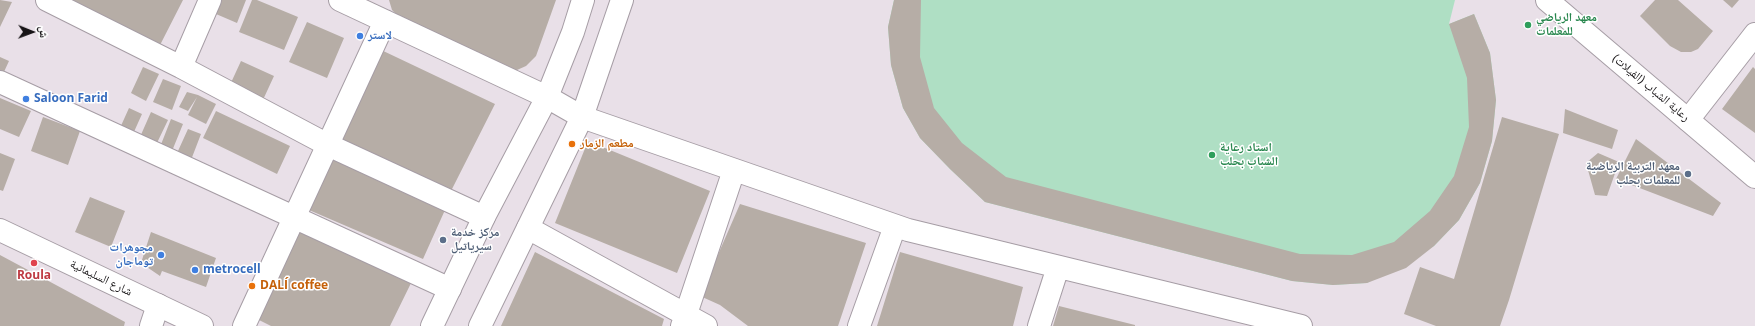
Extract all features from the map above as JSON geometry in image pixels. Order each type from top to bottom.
[{"type":"street","points":[[47,0],[181,67],[328,145],[484,217]]},
{"type":"street","points":[[181,67],[210,0]]},
{"type":"street","points":[[432,326],[484,217],[547,97],[573,32],[583,0]]},
{"type":"street","points":[[480,326],[582,117],[622,0]]},
{"type":"street","name":"رعاية الشباب (الفيلات)","points":[[1547,0],[1755,177]]},
{"type":"street","points":[[349,2],[385,21],[547,97],[582,117],[894,226],[1269,322],[1301,326]]},
{"type":"street","points":[[244,326],[385,21]]},
{"type":"street","points":[[1688,120],[1755,34]]},
{"type":"street","points":[[0,82],[450,289]]},
{"type":"street","points":[[684,321],[734,170]]},
{"type":"street","points":[[859,326],[894,226]]},
{"type":"street","points":[[528,228],[684,321],[706,326]]},
{"type":"street","name":"شارع السليمانية","points":[[0,230],[202,326]]},
{"type":"street","points":[[1039,326],[1058,267]]},
{"type":"street","points":[[151,326],[158,305]]},
{"type":"green space","name":"استاد رعاية الشباب بحلب","points":[[894,0],[1455,0],[1449,24],[1474,14],[1490,53],[1496,100],[1492,141],[1480,183],[1459,220],[1434,246],[1367,283],[1333,285],[1292,281],[985,202],[920,138],[903,108],[891,65],[888,27]]},
{"type":"building","points":[[0,0],[12,2],[0,27]]},
{"type":"building","points":[[60,0],[183,0],[158,49]]},
{"type":"building","points":[[214,0],[246,0],[237,23],[209,11]]},
{"type":"building","points":[[252,0],[257,0],[298,17],[284,50],[239,32]]},
{"type":"building","points":[[389,0],[556,0],[536,56],[526,66],[517,70],[504,70],[402,20],[392,10]]},
{"type":"building","points":[[894,0],[921,0],[920,57],[934,108],[962,143],[1006,177],[1300,254],[1352,255],[1394,242],[1430,211],[1454,176],[1469,127],[1467,78],[1449,24],[1474,14],[1490,53],[1496,100],[1492,141],[1480,183],[1459,220],[1434,246],[1406,268],[1367,283],[1333,285],[1292,281],[985,202],[920,138],[903,108],[891,65],[888,27]]},
{"type":"building","points":[[1655,0],[1678,0],[1713,31],[1698,49],[1691,52],[1681,52],[1670,46],[1640,16]]},
{"type":"building","points":[[1723,0],[1739,0],[1732,8]]},
{"type":"building","points":[[307,22],[344,38],[327,78],[289,62]]},
{"type":"building","points":[[377,48],[495,104],[451,191],[334,141]]},
{"type":"building","points":[[0,57],[9,61],[3,74],[0,72]]},
{"type":"building","points":[[241,61],[274,76],[262,102],[229,87]]},
{"type":"building","points":[[143,67],[159,74],[146,101],[131,93]]},
{"type":"building","points":[[1753,67],[1755,69],[1755,133],[1722,109]]},
{"type":"building","points":[[163,79],[181,86],[172,110],[153,102]]},
{"type":"building","points":[[187,92],[198,95],[216,104],[206,124],[188,115],[197,97],[188,111],[179,107]]},
{"type":"building","points":[[0,98],[31,111],[19,137],[0,129]]},
{"type":"building","points":[[129,108],[142,114],[133,134],[120,128]]},
{"type":"building","points":[[1565,109],[1618,130],[1612,149],[1563,133]]},
{"type":"building","points":[[216,111],[290,146],[277,174],[203,138]]},
{"type":"building","points":[[151,112],[168,120],[156,145],[140,137]]},
{"type":"building","points":[[43,117],[80,131],[68,165],[31,151]]},
{"type":"building","points":[[1502,117],[1559,134],[1500,326],[1436,326],[1404,314],[1420,267],[1454,279]]},
{"type":"building","points":[[171,119],[183,124],[172,151],[160,147]]},
{"type":"building","points":[[188,129],[201,134],[191,160],[178,151]]},
{"type":"building","points":[[1636,139],[1721,203],[1713,216],[1616,179]]},
{"type":"building","points":[[588,141],[710,191],[677,273],[555,223]]},
{"type":"building","points":[[0,153],[15,159],[3,191],[0,190]]},
{"type":"building","points":[[1598,153],[1619,162],[1607,196],[1595,195],[1586,163]]},
{"type":"building","points":[[326,155],[445,210],[423,259],[302,207]]},
{"type":"building","points":[[90,197],[125,211],[111,247],[75,232]]},
{"type":"building","points":[[740,204],[866,243],[838,326],[748,326],[720,305],[700,296]]},
{"type":"building","points":[[294,222],[413,279],[390,326],[271,326],[251,316]]},
{"type":"building","points":[[151,232],[216,258],[206,287],[162,271],[160,276],[141,263]]},
{"type":"building","points":[[535,252],[664,319],[662,326],[501,326]]},
{"type":"building","points":[[900,252],[1023,287],[1013,326],[877,326]]},
{"type":"building","points":[[0,255],[125,322],[124,326],[0,326]]},
{"type":"building","points":[[1059,306],[1135,325],[1135,326],[1053,326]]},
{"type":"place","name":"معهد الرياضي للمعلمات","points":[[1528,25]]},
{"type":"place","name":"لاستر","points":[[360,36]]},
{"type":"place","name":"Saloon Farid","points":[[26,99]]},
{"type":"place","name":"مطعم الزمار","points":[[572,144]]},
{"type":"place","name":"استاد رعاية الشباب بحلب","points":[[1212,155]]},
{"type":"place","name":"معهد التربية الرياضية للمعلمات بحلب","points":[[1688,174]]},
{"type":"place","name":"مركز خدمة سيرياتيل","points":[[443,240]]},
{"type":"place","name":"مجوهرات توماجان","points":[[161,255]]},
{"type":"place","name":"Roula","points":[[34,263]]},
{"type":"place","name":"metrocell","points":[[195,270]]},
{"type":"place","name":"DALÍ coffee","points":[[252,286]]}]
